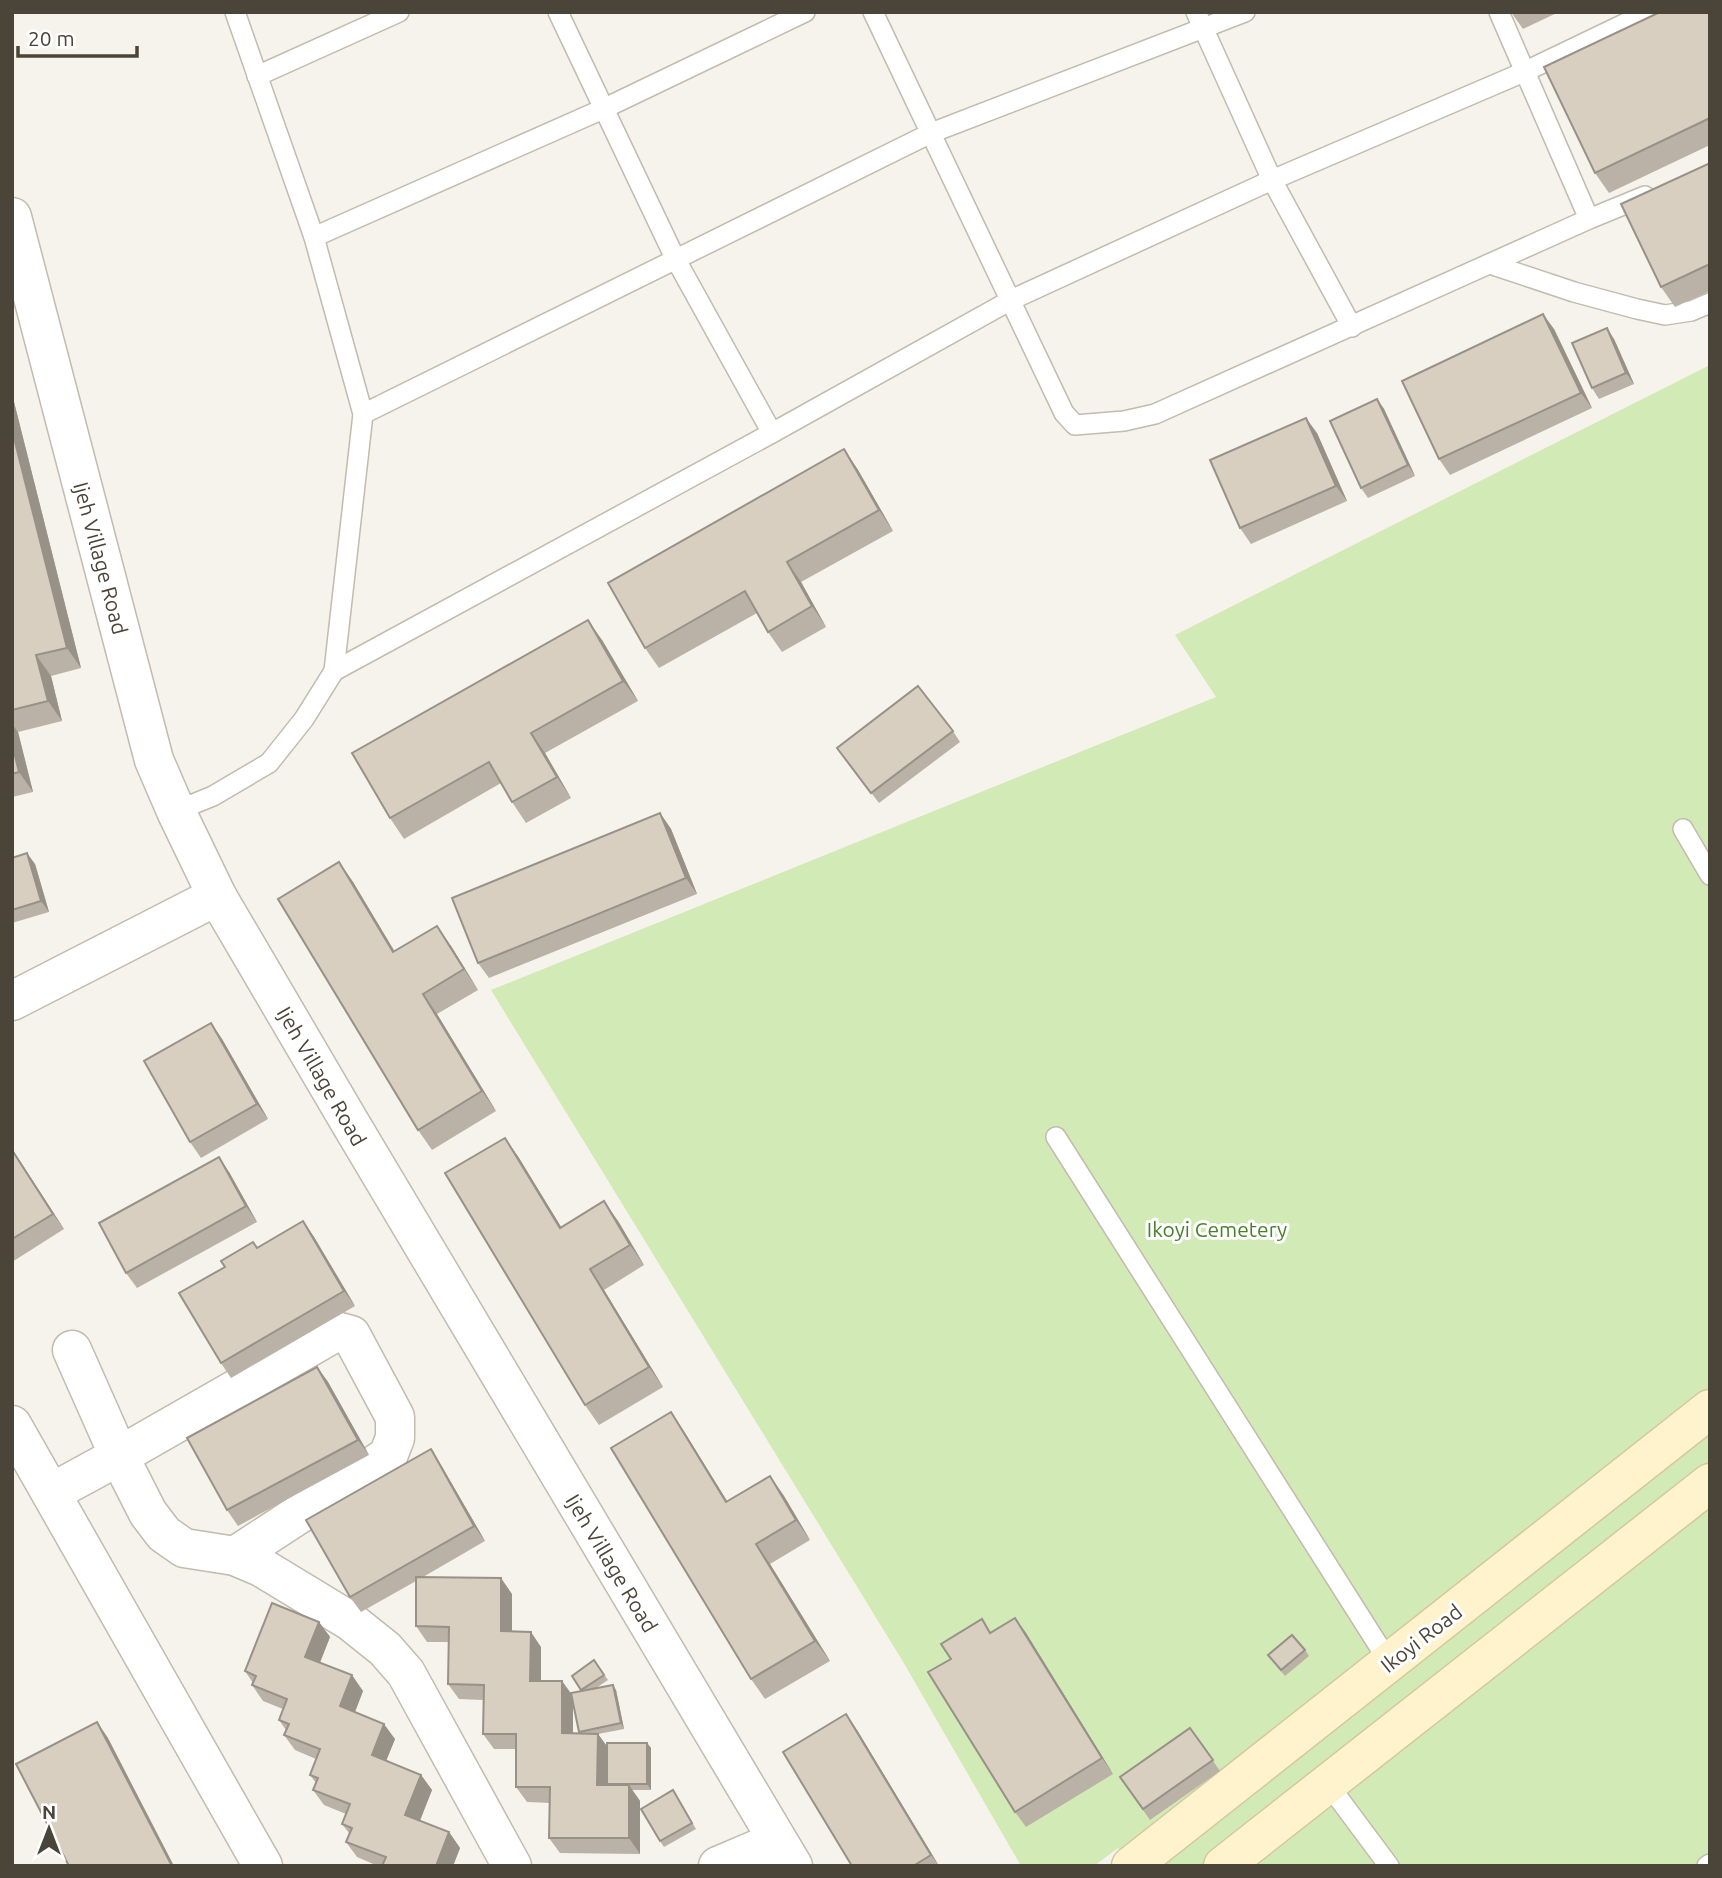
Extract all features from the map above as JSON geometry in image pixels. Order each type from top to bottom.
[{"type":"main road","name":"Ikoyi Road","points":[[1131,1866],[1710,1409]]},
{"type":"main road","points":[[1223,1866],[1710,1483]]},
{"type":"street","name":"Ijeh Village Road","points":[[12,217],[154,760],[176,811],[217,896],[785,1853]]},
{"type":"street","points":[[12,1001],[217,896]]},
{"type":"street","points":[[51,1493],[119,1457],[334,1333],[351,1335],[395,1417],[395,1438],[388,1456],[235,1556]]},
{"type":"street","points":[[72,1350],[119,1457],[148,1513],[164,1534],[184,1548],[235,1556],[261,1567],[350,1621],[385,1649],[406,1673],[512,1866]]},
{"type":"street","points":[[12,1425],[263,1866]]},
{"type":"street","points":[[718,1866],[785,1853]]},
{"type":"lane","points":[[176,811],[213,796],[269,763],[304,719],[334,671],[363,414],[314,237],[235,12]]},
{"type":"lane","points":[[257,76],[399,12]]},
{"type":"lane","points":[[558,12],[675,258],[772,433]]},
{"type":"lane","points":[[314,237],[603,109],[805,12]]},
{"type":"lane","points":[[873,12],[1064,413],[1075,425],[1124,421],[1155,414],[1589,219],[1661,190]]},
{"type":"lane","points":[[363,414],[931,133],[1199,20],[1245,12]]},
{"type":"lane","points":[[1499,12],[1589,219]]},
{"type":"lane","points":[[334,671],[1011,300],[1272,180],[1524,72],[1649,12]]},
{"type":"lane","points":[[1199,20],[1272,180],[1352,327]]},
{"type":"lane","points":[[1490,264],[1574,292],[1665,315],[1691,312],[1710,303]]},
{"type":"lane","points":[[1683,829],[1710,875]]},
{"type":"lane","points":[[1056,1137],[1389,1662]]},
{"type":"lane","points":[[1328,1784],[1389,1866]]},
{"type":"green space","name":"Ikoyi Cemetery","points":[[1710,365],[1710,1866],[1129,1866],[1118,1848],[1094,1866],[1021,1866],[902,1660],[491,990],[1216,697],[1175,635]]},
{"type":"building","points":[[1660,12],[1710,12],[1710,118],[1595,173],[1544,67]]},
{"type":"building","points":[[1710,163],[1710,264],[1661,287],[1621,204]]},
{"type":"building","points":[[1543,314],[1581,393],[1439,459],[1402,381]]},
{"type":"building","points":[[1607,328],[1626,373],[1592,388],[1572,343]]},
{"type":"building","points":[[1377,399],[1408,465],[1361,488],[1330,421]]},
{"type":"building","points":[[1306,418],[1336,486],[1240,528],[1210,460]]},
{"type":"building","points":[[12,430],[67,648],[36,655],[48,701],[12,710]]},
{"type":"building","points":[[844,449],[879,510],[787,562],[812,606],[768,632],[745,591],[645,648],[608,583]]},
{"type":"building","points":[[588,620],[623,681],[531,733],[557,777],[512,802],[489,762],[390,818],[352,753]]},
{"type":"building","points":[[918,686],[953,731],[871,793],[837,748]]},
{"type":"building","points":[[12,744],[19,772],[12,774]]},
{"type":"building","points":[[660,813],[686,878],[478,963],[452,898]]},
{"type":"building","points":[[27,853],[41,901],[12,910],[12,858]]},
{"type":"building","points":[[339,862],[393,952],[437,926],[464,969],[423,994],[482,1091],[418,1130],[278,899]]},
{"type":"building","points":[[211,1023],[257,1104],[190,1142],[144,1061]]},
{"type":"building","points":[[505,1138],[560,1228],[604,1201],[630,1245],[590,1269],[649,1367],[585,1405],[445,1173]]},
{"type":"building","points":[[12,1150],[53,1214],[12,1239]]},
{"type":"building","points":[[219,1157],[246,1206],[126,1273],[99,1223]]},
{"type":"building","points":[[303,1221],[344,1291],[221,1363],[179,1293],[225,1267],[221,1261],[253,1242],[257,1248]]},
{"type":"building","points":[[317,1367],[358,1440],[227,1510],[187,1438]]},
{"type":"building","points":[[671,1412],[726,1502],[770,1476],[796,1520],[756,1544],[815,1641],[751,1679],[611,1448]]},
{"type":"building","points":[[431,1449],[474,1526],[350,1597],[306,1520]]},
{"type":"building","points":[[416,1577],[501,1578],[501,1631],[531,1632],[530,1681],[562,1681],[562,1733],[598,1734],[597,1785],[629,1785],[629,1838],[549,1838],[550,1787],[516,1787],[516,1734],[483,1734],[484,1685],[448,1684],[449,1627],[416,1626]]},
{"type":"building","points":[[272,1603],[319,1622],[305,1657],[352,1675],[340,1706],[384,1724],[372,1755],[421,1775],[405,1815],[449,1832],[436,1866],[382,1866],[386,1857],[346,1842],[352,1828],[342,1824],[350,1804],[313,1790],[318,1778],[310,1775],[320,1749],[284,1735],[289,1724],[279,1720],[287,1699],[252,1685],[256,1676],[245,1671]]},
{"type":"building","points":[[1015,1618],[1102,1758],[1015,1812],[928,1672],[951,1659],[941,1644],[982,1619],[990,1633]]},
{"type":"building","points":[[1292,1635],[1305,1650],[1281,1670],[1268,1655]]},
{"type":"building","points":[[594,1660],[604,1675],[581,1690],[572,1676]]},
{"type":"building","points":[[613,1685],[621,1723],[579,1732],[571,1693]]},
{"type":"building","points":[[846,1714],[931,1855],[913,1866],[852,1866],[783,1752]]},
{"type":"building","points":[[97,1722],[172,1866],[69,1866],[16,1764]]},
{"type":"building","points":[[1190,1728],[1213,1760],[1143,1809],[1120,1777]]},
{"type":"building","points":[[607,1743],[647,1743],[647,1784],[607,1784]]},
{"type":"building","points":[[673,1790],[692,1823],[660,1841],[641,1809]]}]
